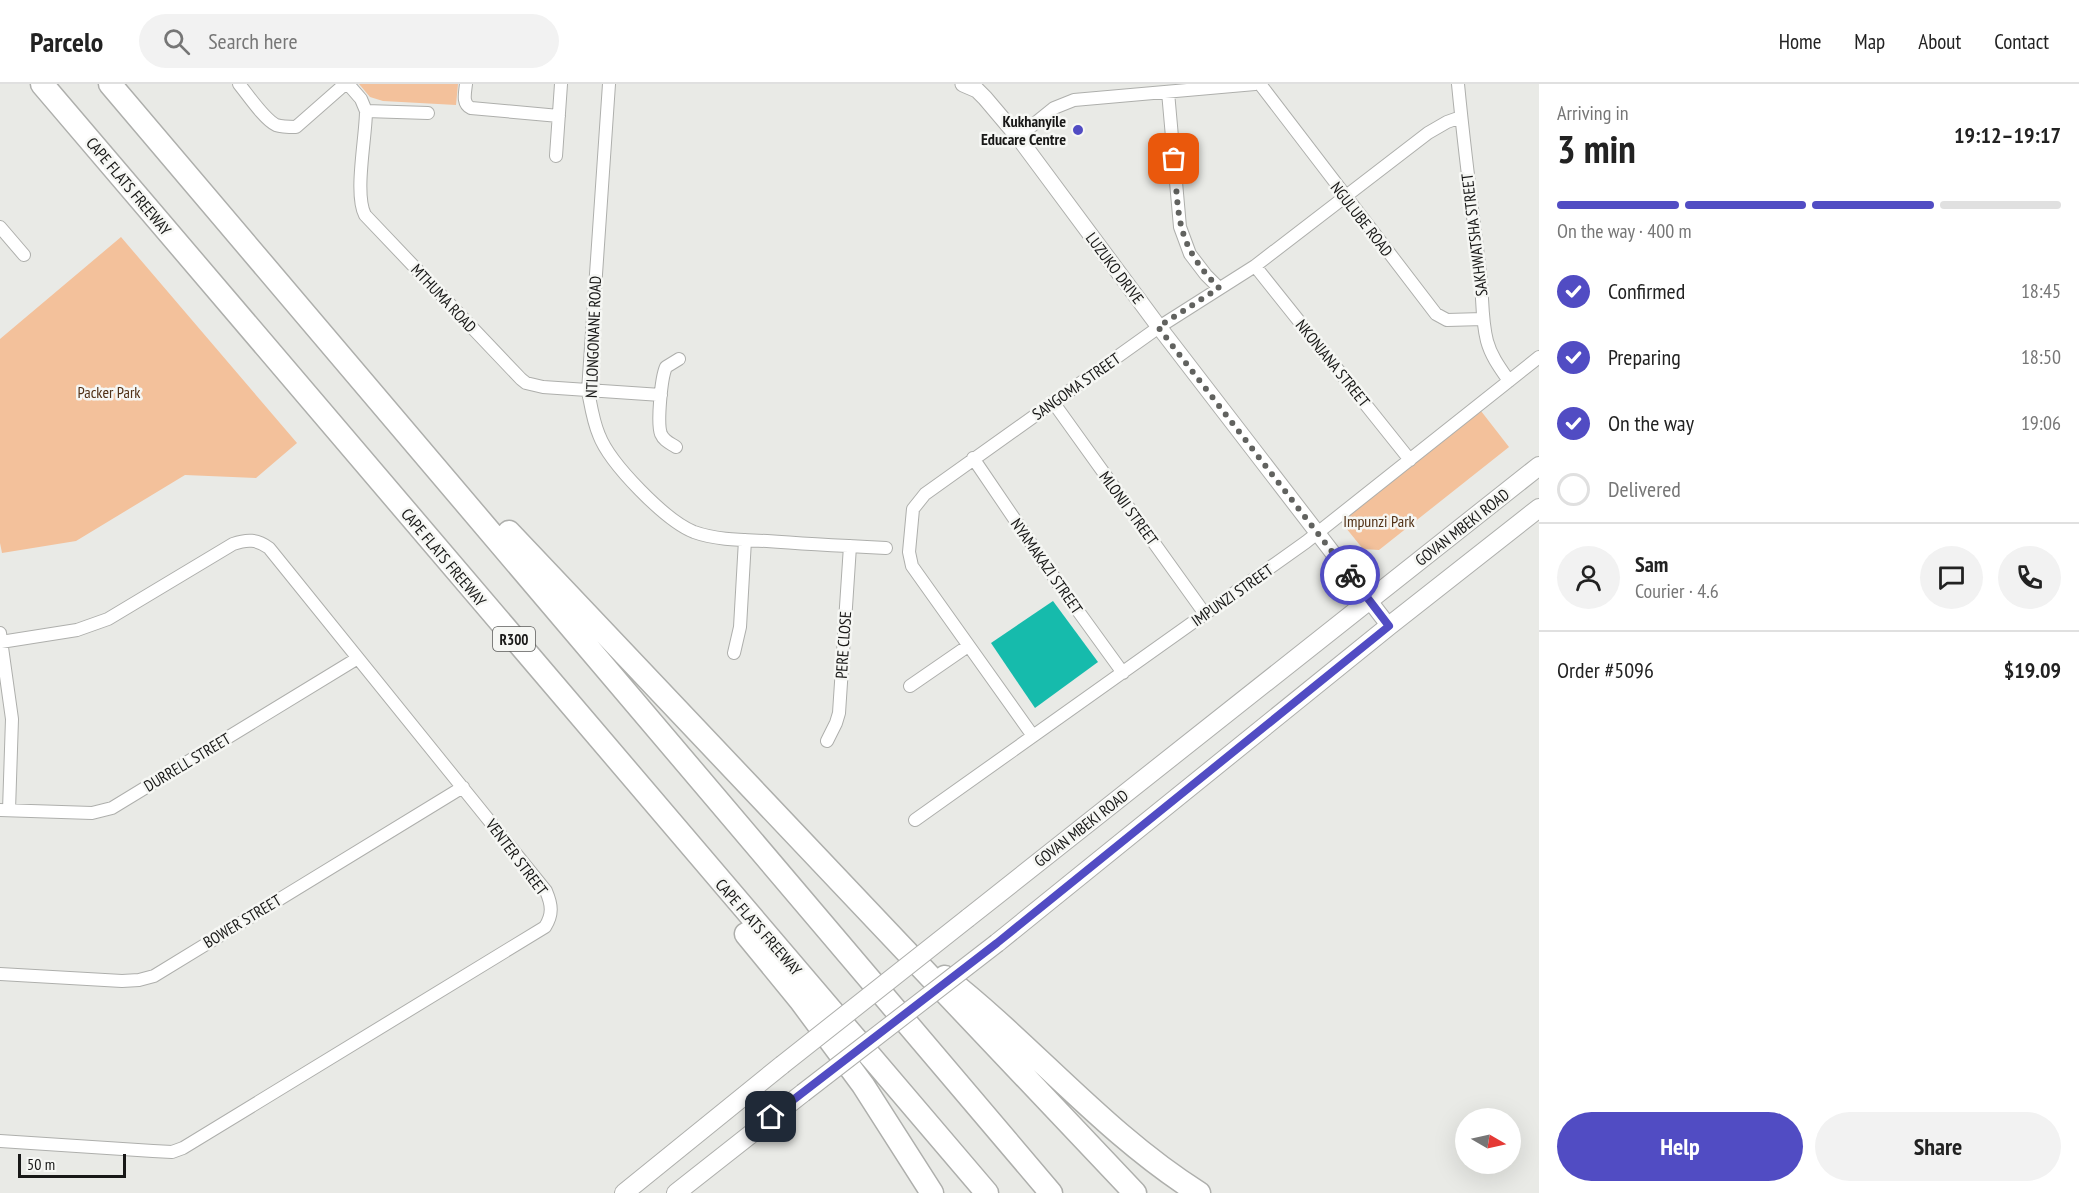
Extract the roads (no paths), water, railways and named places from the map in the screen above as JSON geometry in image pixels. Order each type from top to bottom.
[{"type":"highway","name":"CAPE FLATS FREEWAY","points":[[42,84],[987,1193]]},
{"type":"highway","points":[[110,84],[1051,1193]]},
{"type":"highway","points":[[405,430],[470,491],[1135,1193]]},
{"type":"highway","points":[[562,695],[647,816],[800,1000],[863,1085],[932,1193]]},
{"type":"highway","points":[[885,930],[977,1002],[1138,1148],[1199,1193]]},
{"type":"main road","name":"GOVAN MBEKI ROAD","points":[[624,1193],[782,1065],[1539,466]]},
{"type":"main road","name":"GOVAN MBEKI ROAD","points":[[676,1193],[997,943],[1389,626],[1539,508]]},
{"type":"street","points":[[239,84],[267,118],[276,125],[288,127],[296,127],[346,84],[361,99],[366,111],[428,113]]},
{"type":"street","points":[[466,84],[465,102],[476,110],[559,116]]},
{"type":"street","points":[[556,156],[561,84]]},
{"type":"street","name":"NTLONGONANE ROAD","points":[[609,84],[588,391],[599,438],[613,459],[666,514],[695,532],[708,536],[745,540],[886,548]]},
{"type":"street","name":"LUZUKO DRIVE","points":[[963,84],[977,90],[1018,138],[1158,327],[1389,626]]},
{"type":"street","points":[[1018,138],[1054,108],[1074,100],[1258,84]]},
{"type":"street","name":"NGULUBE ROAD","points":[[1258,84],[1436,314],[1447,320],[1483,319]]},
{"type":"street","name":"SAKHWATSHA STREET","points":[[1458,84],[1481,276],[1483,319],[1495,362],[1509,381]]},
{"type":"street","points":[[1168,92],[1180,227],[1191,254],[1219,288]]},
{"type":"street","name":"MTHUMA ROAD","points":[[366,111],[361,191],[362,209],[365,215],[526,383],[588,391],[661,395]]},
{"type":"street","name":"SANGOMA STREET","points":[[1033,736],[912,566],[909,552],[913,509],[917,502],[973,458],[1158,327],[1255,266],[1428,133],[1461,117]]},
{"type":"street","points":[[0,228],[24,255]]},
{"type":"street","name":"NKONJANA STREET","points":[[1255,266],[1410,460]]},
{"type":"street","name":"IMPUNZI STREET","points":[[915,820],[1317,533],[1539,357]]},
{"type":"street","points":[[676,447],[665,440],[660,429],[661,395],[666,367],[679,358]]},
{"type":"street","name":"MLONJI STREET","points":[[1053,402],[1205,614]]},
{"type":"street","name":"NYAMAKAZI STREET","points":[[973,458],[1060,586],[1123,672]]},
{"type":"street","name":"VENTER STREET","points":[[0,1141],[172,1152],[183,1148],[544,927],[552,911],[546,891],[269,548],[262,543],[244,540],[233,544],[93,626],[1,638]]},
{"type":"street","points":[[734,653],[740,627],[745,540]]},
{"type":"street","name":"PERE CLOSE","points":[[827,741],[833,731],[838,713],[850,546]]},
{"type":"street","points":[[1,638],[12,720],[4,810]]},
{"type":"street","points":[[910,686],[968,646]]},
{"type":"street","name":"DURRELL STREET","points":[[4,810],[92,813],[112,808],[358,658]]},
{"type":"street","name":"BOWER STREET","points":[[0,974],[122,981],[154,976],[463,787]]},
{"type":"water","points":[[1053,601],[1098,662],[1035,708],[991,643]]},
{"type":"place","name":"Kukhanyile Educare Centre","points":[[1078,130]]},
{"type":"park label","name":"Packer Park","points":[[109,392]]},
{"type":"park label","name":"Impunzi Park","points":[[1379,521]]}]
